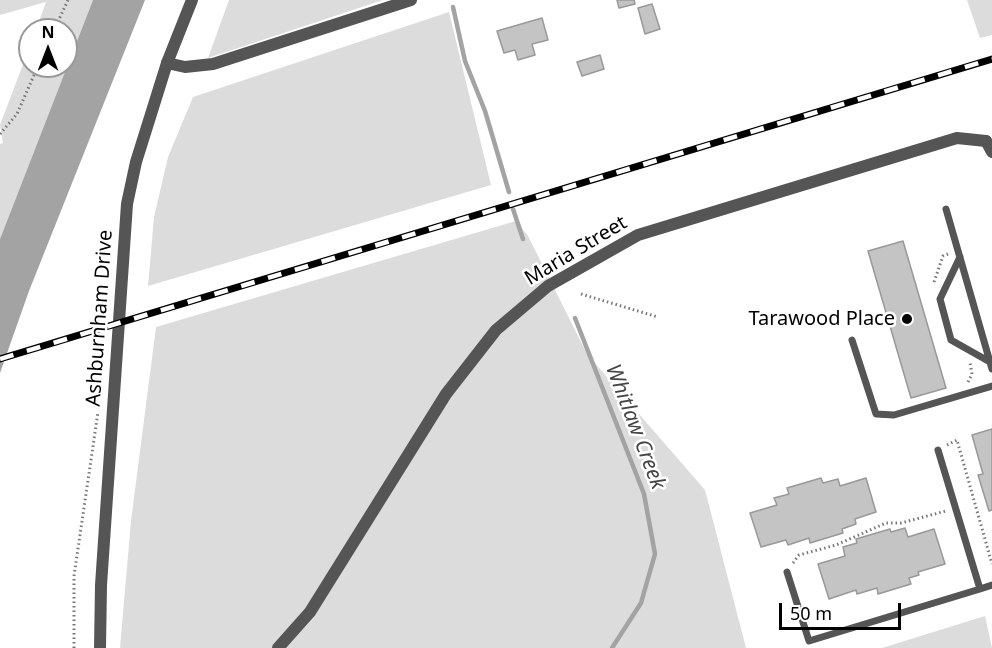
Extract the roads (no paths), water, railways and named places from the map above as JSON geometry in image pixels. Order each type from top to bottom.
[{"type":"street","name":"Ashburnham Drive","points":[[100,648],[101,585],[127,204],[136,162],[167,63],[192,0]]},
{"type":"street","points":[[167,63],[185,68],[213,64],[411,0]]},
{"type":"street","name":"Maria Street","points":[[278,648],[310,612],[446,394],[496,330],[548,286],[638,236],[957,138],[989,146]]},
{"type":"lane","points":[[946,209],[991,366]]},
{"type":"lane","points":[[959,254],[940,299],[951,340],[991,366]]},
{"type":"lane","points":[[852,340],[876,414],[894,415],[992,386]]},
{"type":"lane","points":[[938,450],[980,589]]},
{"type":"lane","points":[[787,572],[810,641],[992,585]]},
{"type":"waterway","name":"Whitlaw Creek","points":[[453,7],[465,61],[485,111],[509,192]]},
{"type":"waterway","name":"Whitlaw Creek","points":[[513,209],[523,239]]},
{"type":"waterway","name":"Whitlaw Creek","points":[[575,318],[644,494],[655,554],[641,603],[612,648]]},
{"type":"railway","points":[[0,359],[992,59]]},
{"type":"place","name":"Tarawood Place","points":[[907,319]]}]
